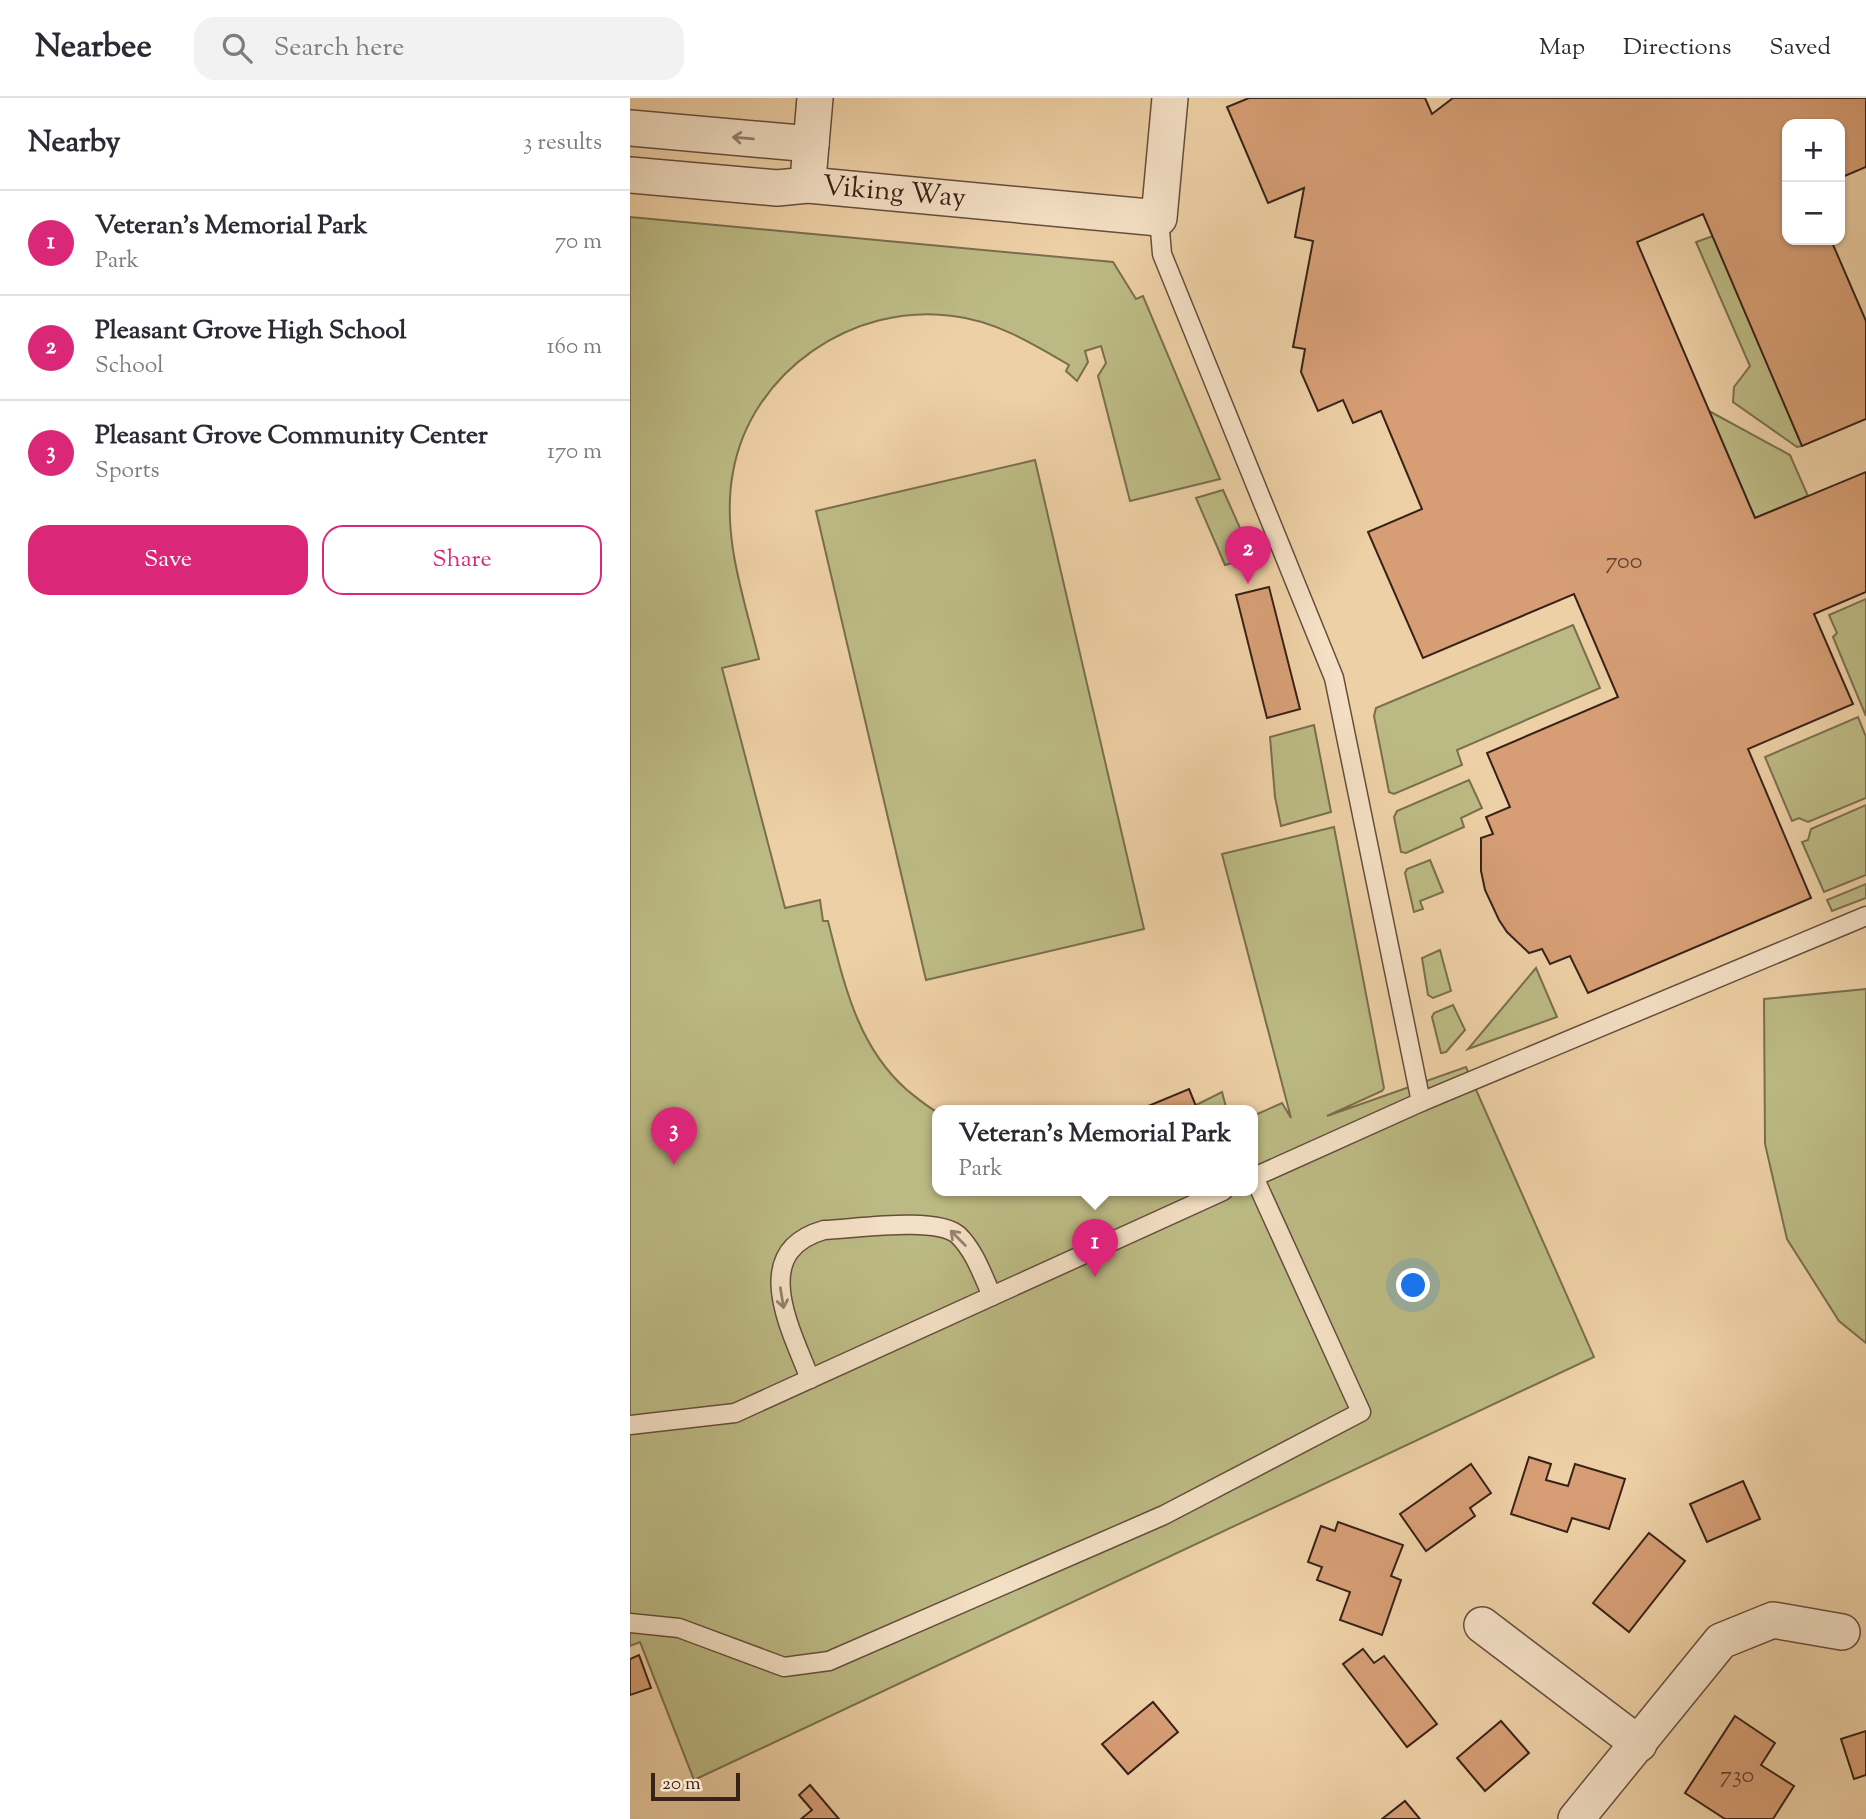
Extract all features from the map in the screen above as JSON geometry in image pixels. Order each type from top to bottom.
[{"type":"street","points":[[808,186],[815,98]]},
{"type":"street","points":[[1159,218],[1170,98]]},
{"type":"street","name":"Viking Way","points":[[630,128],[811,144]]},
{"type":"street","name":"Viking Way","points":[[630,175],[777,188],[808,186],[1159,218]]},
{"type":"street","points":[[1576,1819],[1721,1641],[1773,1620],[1842,1632]]},
{"type":"street","points":[[1482,1625],[1639,1744]]},
{"type":"lane","points":[[1159,218],[1161,254],[1334,678],[1421,1102]]},
{"type":"lane","points":[[1258,1176],[1421,1102],[1866,916]]},
{"type":"lane","points":[[630,1623],[679,1628],[784,1667],[829,1661],[1164,1515],[1362,1412],[1258,1189]]},
{"type":"lane","points":[[630,1425],[735,1413],[1212,1196]]},
{"type":"lane","points":[[810,1379],[783,1311],[780,1286],[788,1256],[801,1240],[812,1234],[824,1230],[923,1225],[951,1230],[960,1237],[975,1261],[992,1296]]},
{"type":"shaded area","points":[[630,217],[1113,262],[1136,299],[1143,296],[1220,479],[1130,501],[1098,376],[1106,363],[1101,346],[1085,351],[1088,362],[1077,381],[1066,371],[1069,365],[1028,342],[999,328],[953,316],[916,315],[879,320],[845,333],[813,351],[784,375],[761,403],[744,436],[733,472],[730,519],[736,566],[759,659],[722,668],[785,908],[820,900],[823,921],[828,921],[847,990],[864,1034],[890,1073],[932,1109],[932,1196],[1258,1196],[1258,1114],[1282,1103],[1291,1118],[1222,854],[1334,827],[1384,1088],[1327,1116],[1466,1067],[1594,1357],[694,1780],[640,1642],[630,1646]]},
{"type":"shaded area","points":[[1713,236],[1802,446],[1797,447],[1733,402],[1734,387],[1750,366],[1696,242]]},
{"type":"shaded area","points":[[1709,411],[1790,455],[1808,496],[1755,518]]},
{"type":"shaded area","points":[[1035,460],[1144,929],[926,980],[816,511]]},
{"type":"shaded area","points":[[1223,490],[1253,557],[1225,565],[1196,498]]},
{"type":"shaded area","points":[[1866,599],[1866,716],[1833,637],[1837,633],[1829,615]]},
{"type":"shaded area","points":[[1573,625],[1600,688],[1457,750],[1462,765],[1394,794],[1389,792],[1374,716],[1376,708]]},
{"type":"shaded area","points":[[1858,717],[1866,737],[1866,798],[1808,822],[1799,818],[1792,821],[1765,757]]},
{"type":"shaded area","points":[[1314,725],[1331,812],[1281,826],[1275,797],[1270,737]]},
{"type":"shaded area","points":[[1469,780],[1482,808],[1461,818],[1464,827],[1406,853],[1401,852],[1394,817],[1397,811]]},
{"type":"shaded area","points":[[1866,805],[1866,875],[1824,892],[1802,842],[1808,840],[1811,829]]},
{"type":"shaded area","points":[[1430,860],[1443,892],[1420,901],[1423,909],[1414,912],[1405,873],[1407,869]]},
{"type":"shaded area","points":[[1866,884],[1866,898],[1832,911],[1827,900]]},
{"type":"shaded area","points":[[1440,950],[1451,991],[1433,998],[1428,995],[1422,958]]},
{"type":"shaded area","points":[[1536,968],[1557,1017],[1468,1049]]},
{"type":"shaded area","points":[[1866,989],[1866,1343],[1839,1321],[1787,1239],[1765,1144],[1764,999]]},
{"type":"shaded area","points":[[1453,1005],[1465,1030],[1446,1052],[1441,1053],[1432,1017],[1434,1013]]},
{"type":"shaded area","points":[[1222,1092],[1225,1105],[1196,1105]]},
{"type":"building","points":[[1249,98],[1425,98],[1432,114],[1453,98],[1866,98],[1866,167],[1845,176],[1845,119],[1782,119],[1782,245],[1833,245],[1866,321],[1866,419],[1802,446],[1703,214],[1637,242],[1755,518],[1866,472],[1866,592],[1814,614],[1853,704],[1748,749],[1811,898],[1588,993],[1570,956],[1550,964],[1542,949],[1529,953],[1507,932],[1485,890],[1481,871],[1481,838],[1493,834],[1486,817],[1510,807],[1487,753],[1618,697],[1574,594],[1423,658],[1368,532],[1422,509],[1381,411],[1353,423],[1343,400],[1318,411],[1301,372],[1305,349],[1293,347],[1313,241],[1295,237],[1304,188],[1268,203],[1227,107]]},
{"type":"building","points":[[1269,587],[1300,709],[1267,718],[1236,595]]},
{"type":"building","points":[[1189,1089],[1196,1105],[1151,1105]]},
{"type":"building","points":[[1529,1457],[1551,1464],[1546,1480],[1568,1486],[1575,1464],[1625,1479],[1609,1529],[1572,1518],[1567,1532],[1511,1514]]},
{"type":"building","points":[[1471,1464],[1491,1493],[1470,1508],[1475,1516],[1426,1551],[1400,1514]]},
{"type":"building","points":[[1743,1481],[1760,1519],[1707,1542],[1690,1504]]},
{"type":"building","points":[[1338,1522],[1403,1545],[1391,1576],[1401,1580],[1382,1635],[1340,1620],[1350,1592],[1317,1580],[1322,1567],[1308,1562],[1321,1526],[1335,1531]]},
{"type":"building","points":[[1649,1533],[1685,1561],[1629,1632],[1593,1603]]},
{"type":"building","points":[[1363,1649],[1374,1663],[1384,1656],[1437,1724],[1407,1747],[1343,1664]]},
{"type":"building","points":[[639,1655],[651,1688],[630,1695],[630,1659]]},
{"type":"building","points":[[1153,1702],[1178,1732],[1128,1774],[1102,1744]]},
{"type":"building","points":[[1735,1716],[1775,1743],[1761,1765],[1794,1786],[1773,1819],[1725,1819],[1685,1793]]},
{"type":"building","points":[[1501,1721],[1529,1753],[1485,1791],[1457,1758]]},
{"type":"building","points":[[1866,1731],[1866,1775],[1854,1779],[1841,1739]]},
{"type":"building","points":[[810,1785],[839,1819],[801,1819],[812,1810],[799,1795]]},
{"type":"building","points":[[1405,1801],[1420,1819],[1382,1819]]},
{"type":"place","name":"Pleasant Grove High School","points":[[1248,584]]},
{"type":"place","name":"Pleasant Grove Community Center","points":[[674,1165]]},
{"type":"place","name":"Veteran's Memorial Park","points":[[1095,1277]]}]
